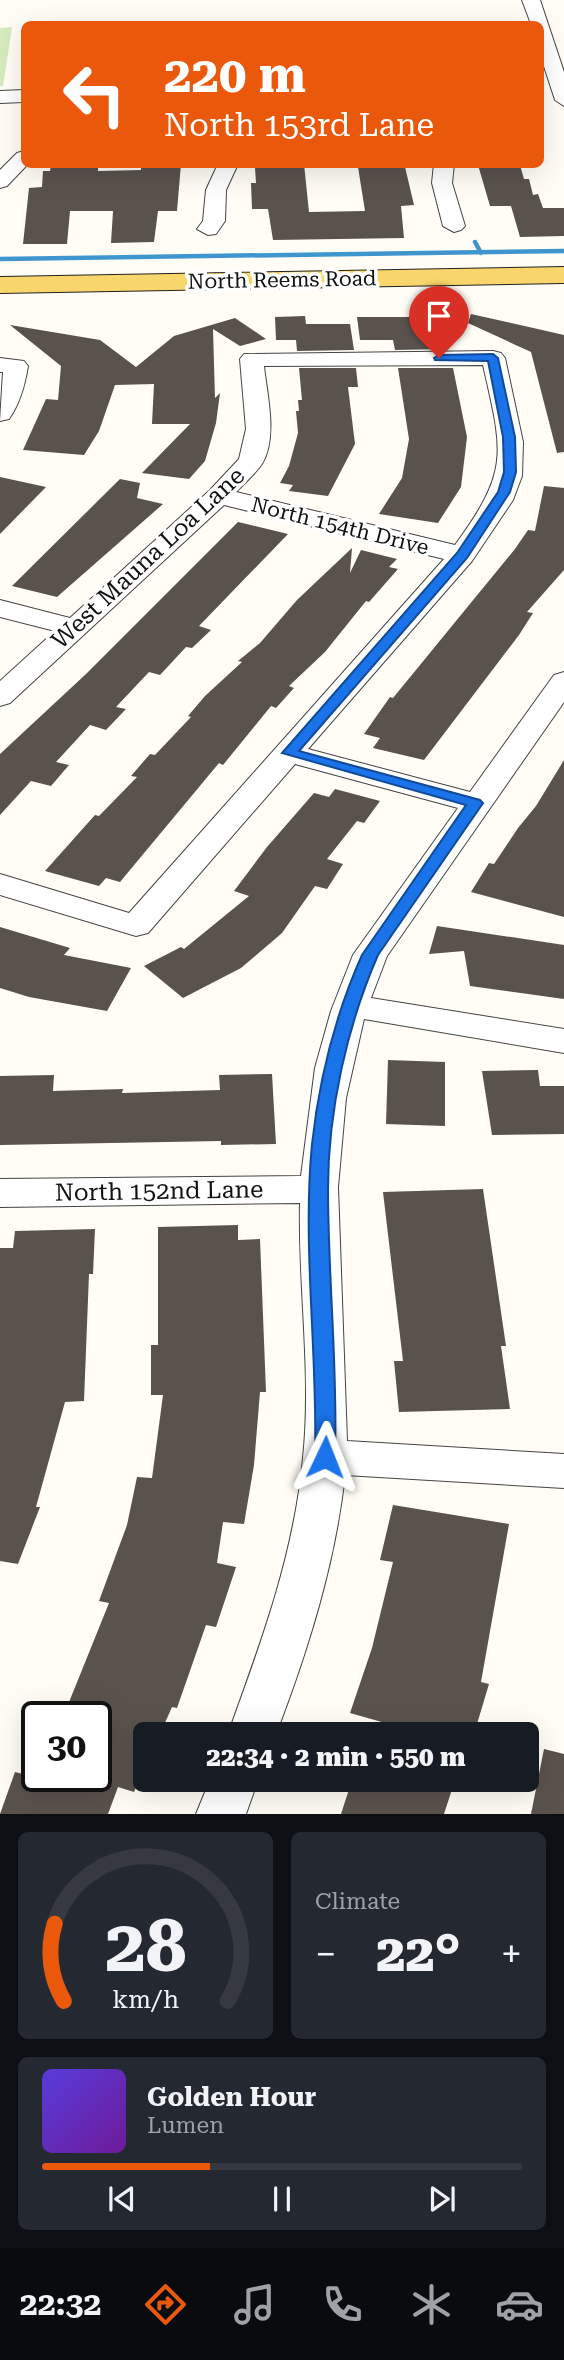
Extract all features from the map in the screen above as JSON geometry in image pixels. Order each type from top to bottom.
[{"type":"main road","name":"North Reems Road","points":[[0,285],[564,275]]},
{"type":"street","points":[[531,0],[538,21]]},
{"type":"street","points":[[544,39],[562,94]]},
{"type":"street","points":[[544,90],[562,94]]},
{"type":"street","points":[[0,97],[21,96]]},
{"type":"street","points":[[0,182],[21,160]]},
{"type":"street","points":[[208,229],[214,221],[216,190],[226,168]]},
{"type":"street","points":[[444,168],[442,183],[454,226]]},
{"type":"street","name":"West Mauna Loa Lane","points":[[0,697],[219,496],[251,461],[258,429],[252,359],[493,358],[507,416],[510,472],[504,492],[462,555]]},
{"type":"street","points":[[0,414],[12,388],[8,365]]},
{"type":"street","name":"North 154th Drive","points":[[219,496],[462,555]]},
{"type":"street","points":[[0,884],[136,926],[462,555]]},
{"type":"street","points":[[0,608],[75,628]]},
{"type":"street","points":[[258,1722],[284,1654],[301,1597],[312,1548],[325,1457],[327,1406],[319,1189],[326,1104],[352,1006],[370,955],[475,803],[564,681]]},
{"type":"street","points":[[290,753],[475,803]]},
{"type":"street","points":[[352,1006],[564,1041]]},
{"type":"street","name":"North 152nd Lane","points":[[0,1194],[319,1189]]},
{"type":"street","points":[[325,1457],[564,1471]]},
{"type":"street","points":[[221,1814],[229,1792]]},
{"type":"green space","points":[[12,27],[3,86],[0,86],[0,28]]},
{"type":"building","points":[[50,168],[98,168],[98,171],[181,168],[177,211],[158,211],[154,242],[111,243],[113,211],[70,211],[67,244],[23,244],[29,188],[42,187],[43,171],[50,171]]},
{"type":"building","points":[[255,168],[304,168],[309,212],[365,211],[358,168],[405,168],[414,205],[401,206],[404,238],[273,240],[268,209],[252,209],[251,183],[256,183]]},
{"type":"building","points":[[479,168],[521,168],[524,179],[529,179],[533,195],[538,194],[543,208],[564,208],[564,236],[520,237],[511,206],[490,206]]},
{"type":"building","points":[[471,314],[564,335],[564,452],[557,453],[531,352],[468,323]]},
{"type":"building","points":[[305,316],[306,324],[350,324],[354,350],[297,351],[296,340],[276,340],[275,317]]},
{"type":"building","points":[[357,317],[453,317],[458,338],[447,338],[449,349],[395,350],[393,340],[360,340]]},
{"type":"building","points":[[235,318],[266,339],[240,346],[213,329],[215,398],[220,393],[216,423],[205,461],[189,479],[142,473],[190,424],[152,424],[154,384],[115,385],[99,431],[84,455],[23,450],[46,399],[58,400],[61,366],[10,325],[100,340],[136,367],[174,336]]},
{"type":"building","points":[[299,368],[356,368],[358,387],[348,387],[355,444],[328,496],[289,491],[293,485],[280,483],[289,466],[298,433],[296,411],[299,411],[298,400],[302,400]]},
{"type":"building","points":[[398,368],[453,368],[467,437],[461,487],[438,523],[379,514],[402,478],[409,439]]},
{"type":"building","points":[[0,477],[46,487],[0,534]]},
{"type":"building","points":[[120,479],[140,483],[137,498],[163,504],[57,597],[12,586]]},
{"type":"building","points":[[544,486],[564,488],[564,570],[527,612],[533,613],[519,635],[424,760],[373,748],[380,738],[364,734],[390,697],[393,698],[528,530],[535,531]]},
{"type":"building","points":[[238,522],[288,534],[199,626],[211,630],[192,648],[186,647],[160,675],[149,672],[116,707],[126,709],[106,730],[90,725],[56,762],[69,765],[51,786],[31,781],[0,815],[0,754],[86,674]]},
{"type":"building","points":[[352,548],[350,573],[361,550],[397,559],[389,567],[398,569],[369,602],[366,601],[325,652],[289,686],[294,688],[276,708],[271,706],[223,765],[219,763],[120,882],[106,878],[99,886],[45,871],[95,815],[99,816],[137,777],[131,776],[150,754],[155,755],[191,717],[188,716],[205,696],[242,662],[238,661],[260,643],[297,600]]},
{"type":"building","points":[[564,760],[564,917],[471,892],[489,863],[494,864],[536,806]]},
{"type":"building","points":[[335,789],[380,801],[364,823],[357,821],[327,859],[343,864],[327,889],[315,886],[282,933],[241,968],[183,998],[144,966],[181,947],[184,949],[249,896],[234,891],[267,847],[314,793],[329,797]]},
{"type":"building","points":[[437,926],[564,945],[564,999],[470,986],[464,951],[429,954]]},
{"type":"building","points":[[0,927],[70,948],[64,955],[131,968],[107,1011],[29,997],[0,988]]},
{"type":"building","points":[[388,1060],[445,1062],[445,1126],[386,1124]]},
{"type":"building","points":[[538,1070],[540,1086],[564,1086],[564,1134],[492,1135],[482,1071]]},
{"type":"building","points":[[272,1074],[276,1144],[221,1145],[221,1141],[0,1145],[0,1076],[54,1075],[53,1091],[123,1089],[122,1093],[220,1090],[219,1075]]},
{"type":"building","points":[[483,1189],[506,1346],[501,1346],[510,1409],[399,1412],[394,1361],[403,1361],[383,1192]]},
{"type":"building","points":[[238,1225],[238,1240],[260,1239],[266,1392],[260,1392],[254,1465],[244,1524],[223,1522],[217,1563],[236,1567],[216,1627],[206,1625],[177,1708],[172,1707],[165,1722],[133,1722],[133,1792],[118,1787],[108,1814],[0,1814],[15,1772],[21,1774],[21,1792],[112,1792],[112,1701],[69,1701],[109,1603],[99,1601],[127,1525],[137,1477],[152,1478],[163,1395],[151,1395],[151,1345],[158,1345],[158,1227]]},
{"type":"building","points":[[95,1229],[93,1274],[89,1274],[84,1401],[65,1402],[36,1507],[40,1507],[18,1564],[0,1561],[0,1248],[13,1248],[15,1231]]},
{"type":"building","points":[[393,1505],[509,1524],[481,1682],[489,1684],[478,1722],[382,1722],[350,1713],[372,1648],[393,1562],[380,1560]]},
{"type":"building","points":[[544,1749],[564,1754],[564,1814],[531,1814],[535,1792],[539,1792]]},
{"type":"building","points":[[348,1792],[451,1792],[444,1814],[341,1814]]},
{"type":"waterway","points":[[475,242],[481,252]]},
{"type":"waterway","points":[[481,252],[564,251]]},
{"type":"waterway","points":[[0,259],[481,252]]},
{"type":"route","points":[[325,1457],[327,1406],[319,1189],[321,1143],[334,1068],[360,979],[370,955],[475,803],[290,753],[462,555],[504,492],[510,472],[509,437],[507,416],[493,358],[439,358]]}]
